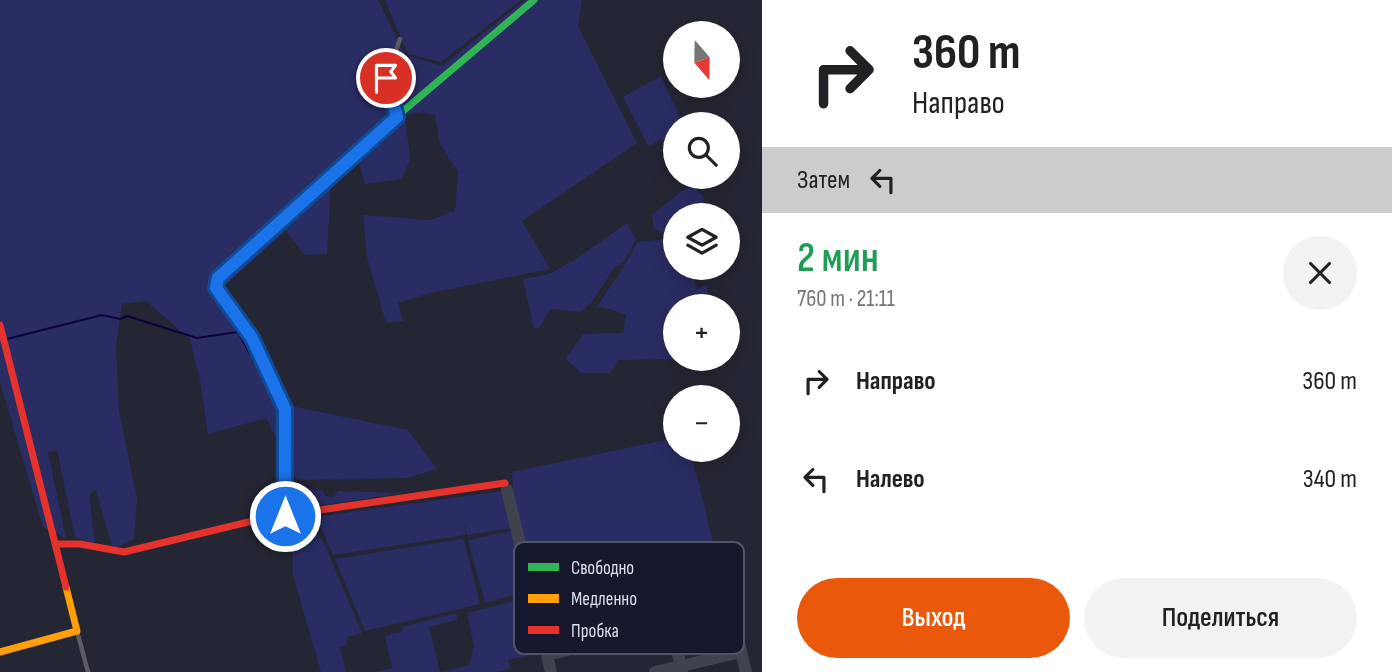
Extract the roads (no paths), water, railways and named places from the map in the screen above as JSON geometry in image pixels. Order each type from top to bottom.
[{"type":"street","points":[[285,516],[285,409],[252,338],[216,288],[218,278],[397,117],[534,0]]},
{"type":"street","points":[[397,117],[386,78],[400,39]]},
{"type":"street","points":[[0,325],[88,672]]},
{"type":"street","points":[[56,544],[80,544],[124,552],[285,516],[505,483]]},
{"type":"street","points":[[0,652],[78,631]]},
{"type":"waterway","points":[[7,339],[102,315],[120,319],[127,316],[197,338],[238,332],[258,368]]}]
